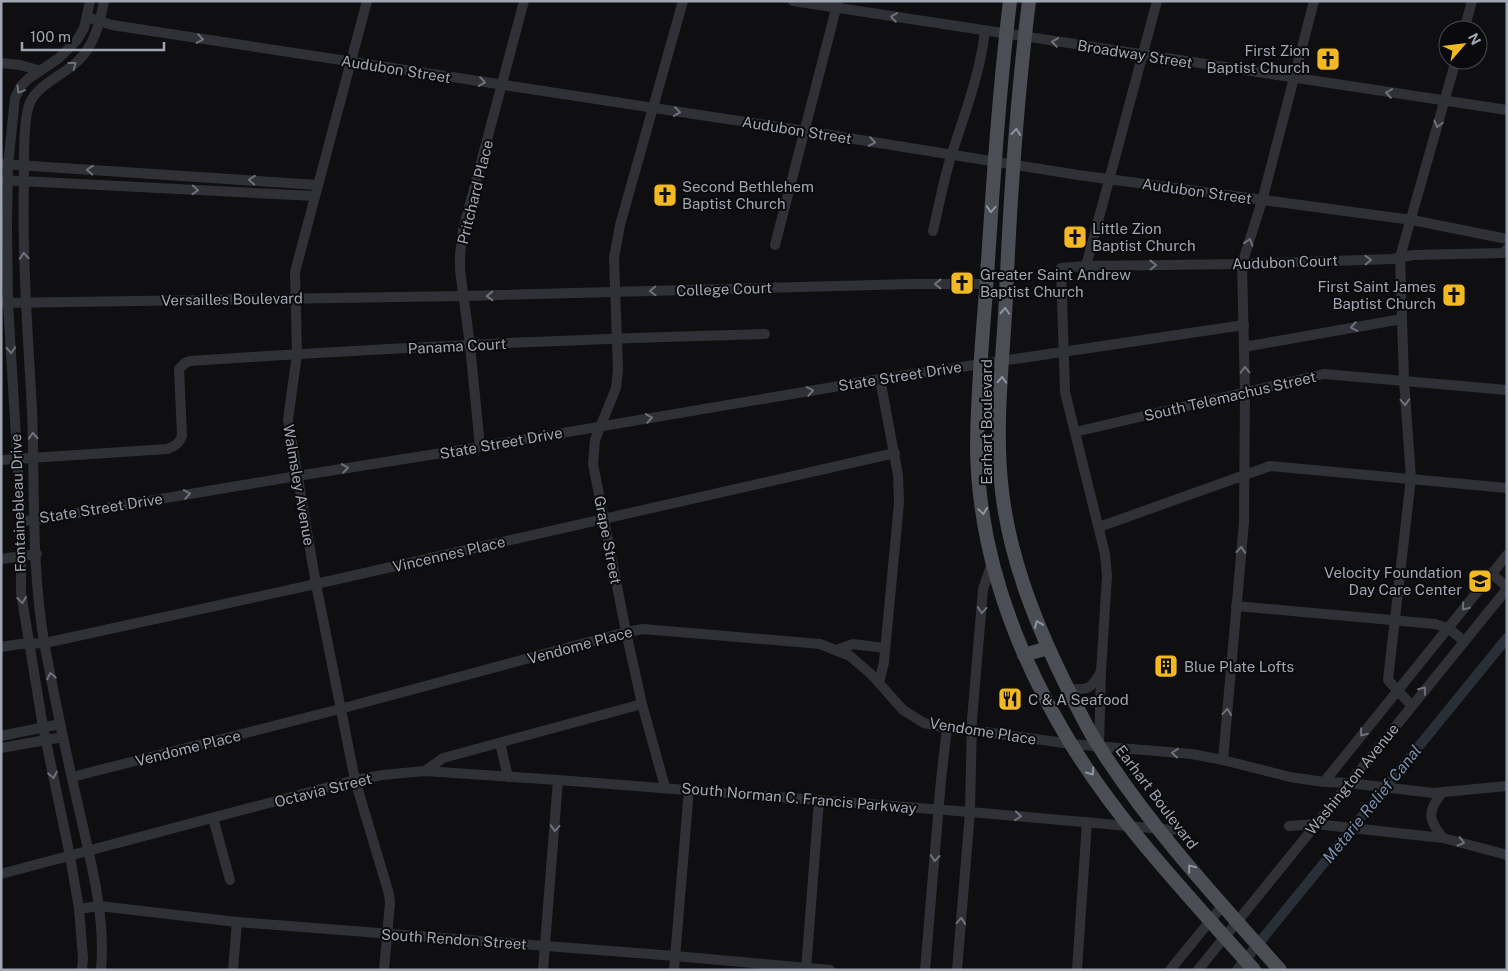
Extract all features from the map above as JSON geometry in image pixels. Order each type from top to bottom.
[{"type":"main road","name":"Earhart Boulevard","points":[[1010,1],[994,161],[980,363],[978,452],[983,513],[992,563],[1024,655],[1071,744],[1128,826],[1254,970]]},
{"type":"main road","name":"Earhart Boulevard","points":[[1029,1],[1013,164],[1000,456],[1002,493],[1020,574],[1030,605],[1048,648],[1099,746],[1128,790],[1166,829],[1223,905],[1280,970]]},
{"type":"main road","points":[[1024,655],[1048,648]]},
{"type":"street","name":"Fontainebleau Drive","points":[[82,970],[83,943],[79,909],[70,856],[43,728],[21,593],[21,521],[5,303],[4,180],[15,98],[22,86],[38,70],[59,58],[70,48],[84,28],[90,1]]},
{"type":"street","name":"Fontainebleau Drive","points":[[101,970],[102,942],[99,906],[60,724],[39,606],[23,227],[24,166],[27,113],[30,102],[43,86],[78,61],[92,42],[101,21],[104,1]]},
{"type":"street","name":"Walmsley Avenue","points":[[367,1],[295,272],[297,354],[288,420],[296,476],[316,584],[355,780],[389,894],[388,934],[384,970]]},
{"type":"street","name":"Pritchard Place","points":[[480,447],[460,255],[463,230],[524,1]]},
{"type":"street","name":"Grape Street","points":[[665,787],[642,704],[593,464],[595,440],[616,388],[618,348],[616,339],[614,258],[620,225],[683,1]]},
{"type":"street","name":"Broadway Street","points":[[793,1],[837,4],[985,32],[1507,110]]},
{"type":"street","points":[[1086,266],[1157,1]]},
{"type":"street","points":[[1223,760],[1244,522],[1245,392],[1242,264],[1262,201],[1314,1]]},
{"type":"street","points":[[1467,20],[1472,1]]},
{"type":"street","points":[[775,245],[837,4]]},
{"type":"street","name":"Audubon Street","points":[[87,17],[112,25],[952,155],[1262,201],[1412,220],[1507,239]]},
{"type":"street","points":[[933,231],[952,155],[982,59],[985,32]]},
{"type":"street","points":[[1,63],[20,65],[38,70]]},
{"type":"street","points":[[1411,705],[1388,680],[1411,478],[1404,380],[1400,257],[1453,70]]},
{"type":"street","points":[[5,165],[318,185]]},
{"type":"street","points":[[163,188],[164,175]]},
{"type":"street","points":[[4,180],[315,196]]},
{"type":"street","points":[[286,195],[287,183]]},
{"type":"street","name":"Audubon Court","points":[[1063,351],[1061,268],[1242,264],[1503,253],[1507,249]]},
{"type":"street","points":[[5,284],[26,284]]},
{"type":"street","name":"College Court","points":[[463,296],[912,284],[986,284]]},
{"type":"street","name":"Versailles Boulevard","points":[[5,303],[463,296]]},
{"type":"street","points":[[1244,347],[1402,319]]},
{"type":"street","name":"State Street Drive","points":[[21,521],[480,447],[880,379],[1244,325]]},
{"type":"street","name":"Panama Court","points":[[34,458],[168,449],[180,443],[182,436],[179,369],[190,361],[470,345],[765,334]]},
{"type":"street","points":[[1063,351],[1065,392],[1105,554],[1107,576],[1100,672],[1099,746]]},
{"type":"street","name":"South Telemachus Street","points":[[1075,432],[1324,374],[1507,390]]},
{"type":"street","points":[[879,683],[885,648],[899,503],[895,453],[880,379]]},
{"type":"street","name":"Vincennes Place","points":[[1,647],[28,643],[45,643],[316,584],[895,453]]},
{"type":"street","points":[[1,460],[34,458]]},
{"type":"street","points":[[1098,527],[1270,466],[1507,488]]},
{"type":"street","points":[[1,559],[36,554]]},
{"type":"street","name":"Washington Avenue","points":[[1324,782],[1507,555]]},
{"type":"street","points":[[957,970],[970,812],[971,730],[984,589],[992,563]]},
{"type":"street","points":[[1492,574],[1507,588]]},
{"type":"street","name":"Washington Avenue","points":[[1198,970],[1242,926],[1315,824],[1507,588]]},
{"type":"street","points":[[1236,606],[1435,624],[1448,628],[1464,640]]},
{"type":"street","name":"Vendome Place","points":[[72,777],[643,629],[820,644],[850,656],[879,683],[903,710],[924,723],[947,728],[1071,744]]},
{"type":"street","points":[[836,650],[853,644],[885,648]]},
{"type":"street","points":[[1068,689],[1084,690],[1089,688],[1094,684],[1100,672]]},
{"type":"street","points":[[425,772],[443,758],[642,704]]},
{"type":"street","points":[[1,736],[60,724]]},
{"type":"street","points":[[925,970],[947,728]]},
{"type":"street","points":[[1,748],[63,737]]},
{"type":"street","points":[[500,742],[508,777]]},
{"type":"street","points":[[1071,744],[1192,754],[1223,760],[1290,778],[1413,791],[1442,793],[1507,786]]},
{"type":"street","name":"South Norman C. Francis Parkway","points":[[425,772],[665,787],[1166,829]]},
{"type":"street","name":"Octavia Street","points":[[1,874],[355,780],[382,775],[425,772]]},
{"type":"street","points":[[543,970],[558,780]]},
{"type":"street","points":[[674,970],[689,789]]},
{"type":"street","points":[[1442,793],[1436,799],[1430,813],[1431,820],[1442,838]]},
{"type":"street","points":[[806,969],[819,800]]},
{"type":"street","points":[[213,818],[230,880]]},
{"type":"street","points":[[1077,970],[1087,822]]},
{"type":"street","points":[[1289,826],[1315,824],[1442,838],[1507,855]]},
{"type":"street","points":[[1170,970],[1223,905]]},
{"type":"street","name":"South Rendon Street","points":[[79,909],[99,906],[236,922],[830,970]]},
{"type":"street","points":[[233,970],[236,922]]},
{"type":"waterway","name":"Metarie Relief Canal","points":[[1237,970],[1507,638]]},
{"type":"place","name":"First Zion Baptist Church","points":[[1328,59]]},
{"type":"place","name":"Second Bethlehem Baptist Church","points":[[665,195]]},
{"type":"place","name":"Little Zion Baptist Church","points":[[1075,237]]},
{"type":"place","name":"Greater Saint Andrew Baptist Church","points":[[962,283]]},
{"type":"place","name":"First Saint James Baptist Church","points":[[1454,295]]},
{"type":"place","name":"Velocity Foundation Day Care Center","points":[[1480,581]]},
{"type":"place","name":"Blue Plate Lofts","points":[[1166,666]]},
{"type":"place","name":"C & A Seafood","points":[[1010,699]]}]
